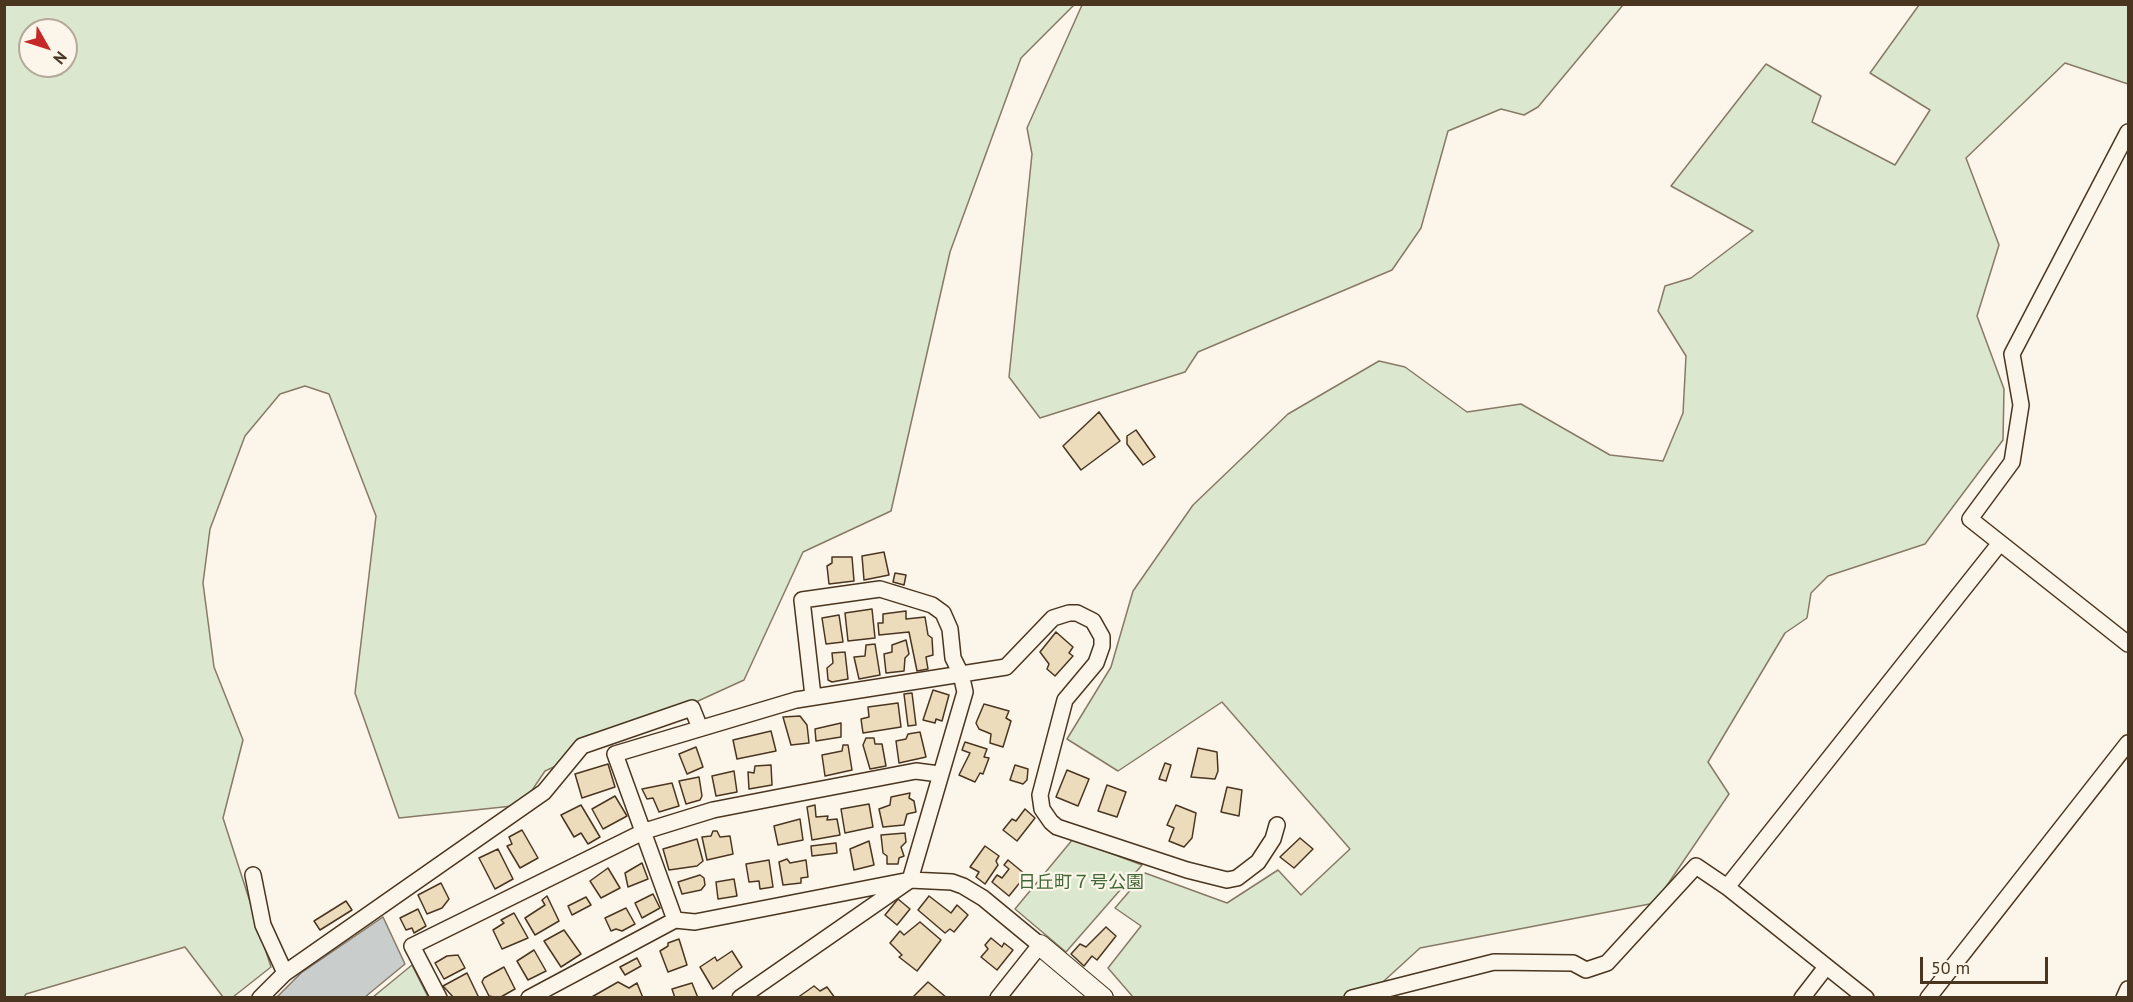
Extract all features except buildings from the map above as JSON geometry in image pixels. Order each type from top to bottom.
[{"type":"street","points":[[2128,132],[2012,354],[2021,405],[2012,462],[1971,519],[2128,644]]},
{"type":"street","points":[[1727,887],[2000,543]]},
{"type":"street","points":[[740,998],[910,880],[939,774],[965,692],[961,674],[953,658],[948,621],[943,613],[932,605],[880,589],[802,600],[813,696]]},
{"type":"street","points":[[675,920],[645,831],[615,753],[813,696],[1006,667],[1053,618],[1069,613],[1084,615],[1099,628],[1102,646],[1096,663],[1065,700],[1040,795],[1042,809],[1051,822],[1187,870],[1227,880],[1237,878],[1258,862],[1273,839],[1277,825]]},
{"type":"street","points":[[260,998],[285,973],[544,792],[582,746],[692,708],[700,728]]},
{"type":"street","points":[[1928,998],[2128,743]]},
{"type":"street","points":[[439,998],[412,946],[645,831],[713,810],[785,796],[916,771],[939,774]]},
{"type":"street","points":[[1353,998],[1494,962],[1573,963],[1586,970],[1607,963],[1696,866],[1727,887],[1866,998]]},
{"type":"street","points":[[253,875],[263,925],[285,973]]},
{"type":"street","points":[[529,998],[675,920],[696,922],[910,880],[952,882],[983,898],[1103,998]]},
{"type":"street","points":[[998,998],[1040,945]]},
{"type":"street","points":[[1802,998],[1826,967]]},
{"type":"street","points":[[2124,998],[2128,989]]},
{"type":"green space","points":[[1082,4],[1623,5],[1538,107],[1524,115],[1501,109],[1448,131],[1421,228],[1392,270],[1198,352],[1185,372],[1040,418],[1009,377],[1032,154],[1027,128]]},
{"type":"green space","points":[[5,5],[1074,5],[1021,58],[950,252],[891,511],[803,552],[744,680],[545,771],[522,805],[399,818],[355,693],[376,516],[329,394],[305,386],[280,394],[245,436],[210,529],[203,583],[214,667],[243,740],[223,818],[271,967],[233,997],[223,997],[185,947],[26,994],[24,997],[5,998]]},
{"type":"green space","points":[[1919,5],[2128,5],[2128,84],[2065,63],[1966,158],[1999,245],[1977,316],[2004,389],[2003,440],[1925,544],[1828,576],[1811,593],[1807,618],[1785,633],[1708,762],[1729,794],[1655,903],[1420,948],[1373,991],[1344,997],[1133,997],[1108,968],[1141,926],[1115,908],[1145,873],[1227,903],[1278,870],[1301,895],[1350,849],[1222,702],[1118,771],[1067,739],[1111,667],[1133,591],[1193,505],[1288,414],[1379,361],[1405,367],[1467,412],[1521,404],[1610,455],[1663,461],[1683,413],[1686,356],[1658,311],[1665,286],[1691,278],[1753,231],[1671,186],[1766,64],[1821,96],[1812,122],[1895,165],[1930,110],[1870,73]]},
{"type":"green space","name":"日丘町７号公園","points":[[1073,839],[1142,865],[1066,952],[1015,909]]},
{"type":"green space","points":[[412,965],[428,997],[373,997]]},
{"type":"shaded area","points":[[383,917],[405,964],[365,997],[277,997],[301,973]]}]
